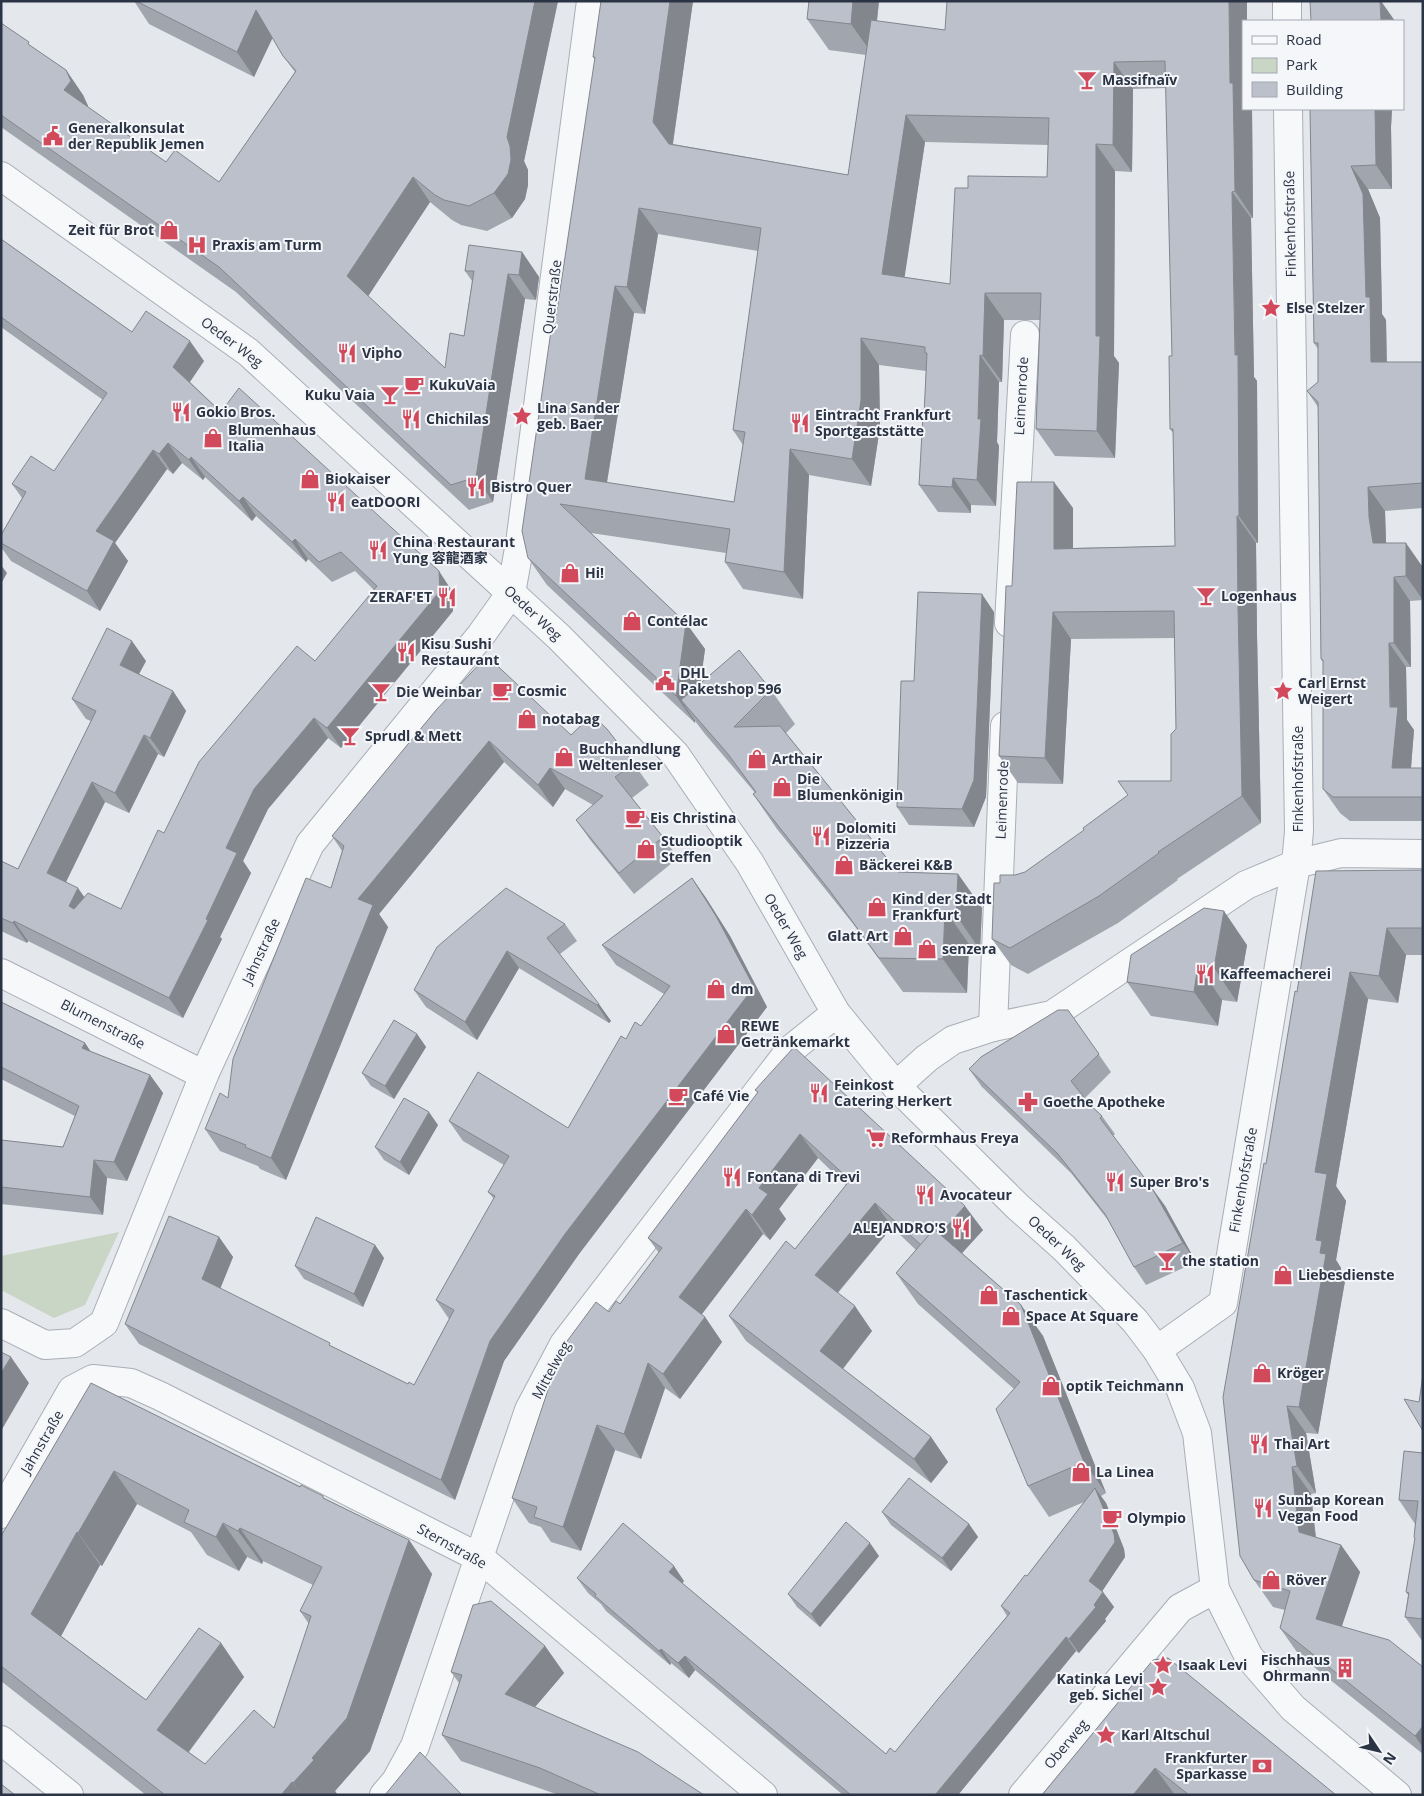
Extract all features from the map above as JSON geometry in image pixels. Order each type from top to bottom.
[{"type":"street","name":"Querstraße","points":[[511,593],[520,543],[591,1]]},
{"type":"street","points":[[1287,1],[1287,20]]},
{"type":"street","name":"Finkenhofstraße","points":[[1157,1350],[1222,1303],[1296,864],[1299,832],[1288,110]]},
{"type":"street","name":"Oeder Weg","points":[[1,176],[248,352],[560,637],[675,754],[750,863],[836,1013],[896,1086],[1018,1207],[1064,1248],[1135,1321],[1157,1350],[1180,1388],[1197,1433],[1215,1589],[1249,1657],[1293,1708],[1397,1795]]},
{"type":"street","name":"Leimenrode","points":[[1008,643],[1025,335]]},
{"type":"street","name":"Jahnstraße","points":[[1,1323],[45,1345],[75,1343],[104,1323],[204,1075],[310,844],[481,635],[511,593]]},
{"type":"street","name":"Leimenrode","points":[[992,1027],[1006,702]]},
{"type":"street","points":[[896,1086],[927,1058],[953,1040],[992,1027],[1052,1015],[1246,885],[1296,864],[1341,853],[1423,854]]},
{"type":"street","name":"Blumenstraße","points":[[1,973],[204,1075]]},
{"type":"street","name":"Mittelweg","points":[[384,1795],[396,1781],[415,1746],[529,1410],[564,1344],[790,1050],[836,1013]]},
{"type":"street","name":"Jahnstraße","points":[[1,1514],[72,1390],[93,1379]]},
{"type":"street","name":"Sternstraße","points":[[93,1379],[130,1383],[160,1396],[480,1558],[763,1795]]},
{"type":"street","name":"Oberweg","points":[[1023,1795],[1180,1608],[1215,1589]]},
{"type":"street","points":[[1,1740],[69,1795]]},
{"type":"green space","points":[[119,1232],[85,1305],[54,1318],[1,1290],[1,1256]]},
{"type":"building","points":[[136,1],[535,1],[507,137],[511,160],[508,174],[494,193],[469,206],[444,200],[413,177],[347,276],[445,368],[450,333],[464,336],[474,271],[465,271],[469,245],[522,252],[519,275],[508,274],[476,477],[451,485],[219,267],[1,115],[1,23],[66,70],[71,81],[64,90],[166,162],[175,150],[219,182],[296,71],[283,56],[256,10],[237,52]]},
{"type":"building","points":[[601,1],[670,1],[653,122],[669,144],[848,175],[871,20],[945,30],[947,1],[1229,1],[1230,83],[1233,83],[1235,191],[1232,192],[1235,355],[1238,355],[1239,516],[1237,516],[1242,796],[1158,852],[1099,896],[1010,948],[992,939],[994,883],[1000,883],[1000,875],[1015,875],[1025,872],[1084,830],[1083,828],[1128,795],[1118,781],[1171,781],[1171,734],[1176,729],[1174,611],[1053,612],[1045,758],[999,756],[1006,586],[1012,586],[1017,482],[1054,482],[1054,549],[1175,546],[1173,429],[1170,429],[1169,356],[1172,356],[1165,61],[1114,62],[1113,145],[1096,144],[1096,336],[1100,336],[1097,431],[1036,429],[1041,293],[985,293],[983,356],[980,355],[978,419],[981,419],[977,480],[953,478],[952,487],[919,485],[927,353],[925,353],[925,347],[861,338],[861,400],[852,459],[790,449],[784,572],[725,562],[730,529],[560,504],[686,623],[676,696],[528,558],[522,531],[552,324],[555,324],[595,57],[593,57]],"holes":[[[906,115],[1049,118],[1047,177],[968,176],[968,188],[955,188],[950,284],[882,274]],[[639,208],[761,228],[733,430],[745,432],[734,502],[585,479],[615,286],[627,287]]]},
{"type":"building","points":[[809,1],[853,1],[851,24],[807,19]]},
{"type":"building","points":[[1310,1],[1380,1],[1381,20],[1311,20]]},
{"type":"building","points":[[1310,110],[1375,110],[1376,165],[1351,166],[1363,194],[1366,297],[1370,297],[1371,362],[1423,362],[1423,483],[1368,487],[1369,517],[1373,543],[1406,543],[1406,576],[1394,577],[1394,643],[1389,643],[1390,707],[1398,707],[1392,768],[1423,768],[1423,797],[1333,797],[1323,789],[1323,660],[1321,659],[1318,402],[1307,391],[1318,382],[1318,343],[1314,343]]},
{"type":"building","points":[[1,239],[132,332],[146,311],[190,341],[173,367],[221,412],[239,388],[439,571],[440,591],[327,728],[314,718],[254,789],[226,848],[237,853],[206,919],[208,920],[169,998],[14,921],[13,923],[1,918],[1,861],[18,869],[96,711],[72,699],[107,628],[132,641],[120,665],[173,691],[150,738],[144,735],[115,793],[92,782],[47,873],[78,888],[69,906],[74,909],[88,893],[121,909],[158,830],[164,833],[199,762],[297,646],[315,661],[377,586],[341,552],[319,562],[295,539],[292,542],[243,497],[239,501],[191,457],[189,460],[168,443],[159,454],[153,450],[96,531],[114,541],[87,591],[1,543],[1,535],[26,492],[12,484],[31,456],[54,471],[107,393],[1,317]]},
{"type":"building","points":[[918,592],[982,594],[974,780],[962,809],[897,807],[901,681],[914,681]]},
{"type":"building","points":[[739,650],[771,690],[734,727],[780,726],[898,872],[958,874],[956,915],[945,910],[943,959],[879,958],[830,891],[753,794],[756,792],[728,754],[681,700]]},
{"type":"building","points":[[487,656],[571,735],[592,715],[607,729],[634,764],[615,777],[663,837],[619,873],[576,820],[603,796],[550,768],[538,785],[489,741],[358,899],[373,905],[271,1158],[245,1147],[246,1145],[205,1129],[220,1093],[228,1098],[233,1059],[306,878],[331,888],[344,846],[332,836],[437,709]]},
{"type":"building","points":[[1423,870],[1423,928],[1387,928],[1379,976],[1350,972],[1315,1172],[1327,1174],[1316,1240],[1322,1241],[1320,1253],[1326,1254],[1299,1407],[1287,1406],[1297,1466],[1292,1467],[1299,1532],[1341,1545],[1316,1619],[1389,1640],[1423,1667],[1423,1726],[1415,1736],[1280,1628],[1290,1591],[1254,1580],[1240,1556],[1223,1397],[1264,1163],[1266,1164],[1295,991],[1297,992],[1316,871]]},
{"type":"building","points":[[692,878],[716,916],[754,987],[565,1234],[490,1341],[441,1480],[125,1324],[169,1216],[219,1237],[202,1279],[330,1343],[329,1345],[408,1384],[409,1382],[414,1385],[454,1310],[436,1300],[495,1196],[488,1192],[509,1156],[449,1121],[478,1072],[568,1128],[621,1036],[626,1039],[635,1022],[641,1026],[670,986],[602,945]]},
{"type":"building","points":[[506,888],[565,924],[547,938],[599,1004],[597,1005],[507,951],[465,1022],[414,990],[437,947]]},
{"type":"building","points":[[1204,908],[1224,911],[1214,968],[1198,965],[1194,992],[1127,982],[1131,955]]},
{"type":"building","points":[[1,1002],[85,1043],[82,1048],[150,1075],[114,1162],[94,1160],[90,1197],[1,1187],[1,1140],[63,1147],[79,1106],[1,1067]]},
{"type":"building","points":[[1058,1010],[1068,1010],[1099,1054],[1071,1081],[1090,1105],[1102,1116],[1100,1118],[1152,1188],[1183,1243],[1134,1267],[1105,1214],[1058,1154],[969,1069],[981,1057]]},
{"type":"building","points":[[394,1020],[417,1034],[385,1086],[362,1073]]},
{"type":"building","points":[[794,1047],[965,1206],[940,1234],[934,1229],[921,1245],[875,1203],[815,1275],[855,1306],[820,1351],[931,1437],[914,1459],[729,1316],[786,1241],[795,1249],[850,1180],[800,1134],[759,1188],[768,1194],[752,1215],[746,1209],[679,1297],[705,1317],[663,1374],[648,1363],[624,1434],[597,1425],[563,1527],[534,1517],[537,1507],[512,1498],[562,1348],[596,1302],[609,1312],[616,1301],[620,1304],[662,1248],[648,1238],[758,1092],[755,1090]]},
{"type":"building","points":[[404,1098],[429,1112],[400,1162],[375,1147]]},
{"type":"building","points":[[316,1217],[375,1245],[354,1294],[295,1266]]},
{"type":"building","points":[[934,1229],[1021,1305],[1084,1462],[1028,1486],[996,1409],[1020,1382],[896,1273]]},
{"type":"building","points":[[1,1352],[11,1357],[1,1373]]},
{"type":"building","points":[[1423,1375],[1423,1431],[1404,1399],[1419,1402]]},
{"type":"building","points":[[91,1383],[300,1487],[301,1485],[323,1496],[323,1498],[409,1540],[347,1718],[293,1783],[281,1795],[165,1795],[1,1666],[1,1536]],"holes":[[[114,1471],[189,1510],[184,1522],[216,1537],[223,1523],[238,1531],[240,1528],[322,1567],[300,1611],[311,1616],[274,1728],[254,1710],[205,1764],[157,1730],[221,1643],[199,1628],[146,1700],[31,1614]]]},
{"type":"building","points":[[1404,1451],[1423,1453],[1423,1619],[1405,1617],[1409,1593],[1406,1592],[1415,1538],[1418,1501],[1399,1500]]},
{"type":"building","points":[[909,1478],[969,1524],[942,1558],[882,1512]]},
{"type":"building","points":[[1095,1488],[1114,1534],[1115,1542],[1089,1581],[1103,1592],[1094,1605],[1096,1607],[1069,1639],[1066,1637],[935,1795],[851,1795],[685,1656],[678,1663],[661,1649],[659,1651],[577,1578],[623,1523],[674,1566],[669,1572],[886,1754],[890,1748],[895,1752],[1010,1613],[1001,1606],[1025,1575],[1027,1576]]},
{"type":"building","points":[[846,1522],[870,1543],[811,1614],[788,1594]]},
{"type":"building","points":[[491,1601],[545,1646],[505,1694],[638,1752],[704,1795],[601,1795],[540,1768],[442,1735],[462,1675],[451,1672],[473,1605]]},
{"type":"building","points":[[1168,1658],[1336,1795],[1189,1795],[1155,1768],[1133,1795],[1042,1795],[1153,1660]]},
{"type":"building","points":[[420,1752],[462,1795],[385,1795]]},
{"type":"building","points":[[1,1784],[15,1795],[1,1795]]},
{"type":"place","name":"Massifnaïv","points":[[1087,80]]},
{"type":"place","name":"Generalkonsulat der Republik Jemen","points":[[53,136]]},
{"type":"place","name":"Zeit für Brot","points":[[169,230]]},
{"type":"place","name":"Praxis am Turm","points":[[197,245]]},
{"type":"place","name":"Else Stelzer","points":[[1271,308]]},
{"type":"place","name":"Vipho","points":[[347,353]]},
{"type":"place","name":"KukuVaia","points":[[414,385]]},
{"type":"place","name":"Kuku Vaia","points":[[390,395]]},
{"type":"place","name":"Gokio Bros.","points":[[181,412]]},
{"type":"place","name":"Lina Sander geb. Baer","points":[[522,416]]},
{"type":"place","name":"Chichilas","points":[[411,419]]},
{"type":"place","name":"Eintracht Frankfurt Sportgaststätte","points":[[800,423]]},
{"type":"place","name":"Blumenhaus Italia","points":[[213,438]]},
{"type":"place","name":"Biokaiser","points":[[310,479]]},
{"type":"place","name":"Bistro Quer","points":[[476,487]]},
{"type":"place","name":"eatDOORI","points":[[336,502]]},
{"type":"place","name":"China Restaurant Yung 容龍酒家","points":[[378,550]]},
{"type":"place","name":"Hi!","points":[[570,573]]},
{"type":"place","name":"Logenhaus","points":[[1206,596]]},
{"type":"place","name":"ZERAF'ET","points":[[447,597]]},
{"type":"place","name":"Contélac","points":[[632,621]]},
{"type":"place","name":"Kisu Sushi Restaurant","points":[[406,652]]},
{"type":"place","name":"DHL Paketshop 596","points":[[665,681]]},
{"type":"place","name":"Cosmic","points":[[502,691]]},
{"type":"place","name":"Carl Ernst Weigert","points":[[1283,691]]},
{"type":"place","name":"Die Weinbar","points":[[381,692]]},
{"type":"place","name":"notabag","points":[[527,719]]},
{"type":"place","name":"Sprudl & Mett","points":[[350,736]]},
{"type":"place","name":"Buchhandlung Weltenleser","points":[[564,757]]},
{"type":"place","name":"Arthair","points":[[757,759]]},
{"type":"place","name":"Die Blumenkönigin","points":[[782,787]]},
{"type":"place","name":"Eis Christina","points":[[635,818]]},
{"type":"place","name":"Dolomiti Pizzeria","points":[[821,836]]},
{"type":"place","name":"Studiooptik Steffen","points":[[646,849]]},
{"type":"place","name":"Bäckerei K&B","points":[[844,865]]},
{"type":"place","name":"Kind der Stadt Frankfurt","points":[[877,907]]},
{"type":"place","name":"Glatt Art","points":[[903,936]]},
{"type":"place","name":"senzera","points":[[927,949]]},
{"type":"place","name":"Kaffeemacherei","points":[[1205,974]]},
{"type":"place","name":"dm","points":[[716,989]]},
{"type":"place","name":"REWE Getränkemarkt","points":[[726,1034]]},
{"type":"place","name":"Feinkost Catering Herkert","points":[[819,1093]]},
{"type":"place","name":"Café Vie","points":[[678,1096]]},
{"type":"place","name":"Goethe Apotheke","points":[[1028,1102]]},
{"type":"place","name":"Reformhaus Freya","points":[[876,1138]]},
{"type":"place","name":"Fontana di Trevi","points":[[732,1177]]},
{"type":"place","name":"Super Bro's","points":[[1115,1182]]},
{"type":"place","name":"Avocateur","points":[[925,1195]]},
{"type":"place","name":"ALEJANDRO'S","points":[[961,1228]]},
{"type":"place","name":"the station","points":[[1167,1261]]},
{"type":"place","name":"Liebesdienste","points":[[1283,1275]]},
{"type":"place","name":"Taschentick","points":[[989,1295]]},
{"type":"place","name":"Space At Square","points":[[1011,1316]]},
{"type":"place","name":"Kröger","points":[[1262,1373]]},
{"type":"place","name":"optik Teichmann","points":[[1051,1386]]},
{"type":"place","name":"Thai Art","points":[[1259,1444]]},
{"type":"place","name":"La Linea","points":[[1081,1472]]},
{"type":"place","name":"Sunbap Korean Vegan Food","points":[[1263,1508]]},
{"type":"place","name":"Olympio","points":[[1112,1518]]},
{"type":"place","name":"Röver","points":[[1271,1580]]},
{"type":"place","name":"Isaak Levi","points":[[1163,1665]]},
{"type":"place","name":"Fischhaus Ohrmann","points":[[1345,1668]]},
{"type":"place","name":"Katinka Levi geb. Sichel","points":[[1158,1687]]},
{"type":"place","name":"Karl Altschul","points":[[1106,1735]]},
{"type":"place","name":"Frankfurter Sparkasse","points":[[1262,1766]]}]
